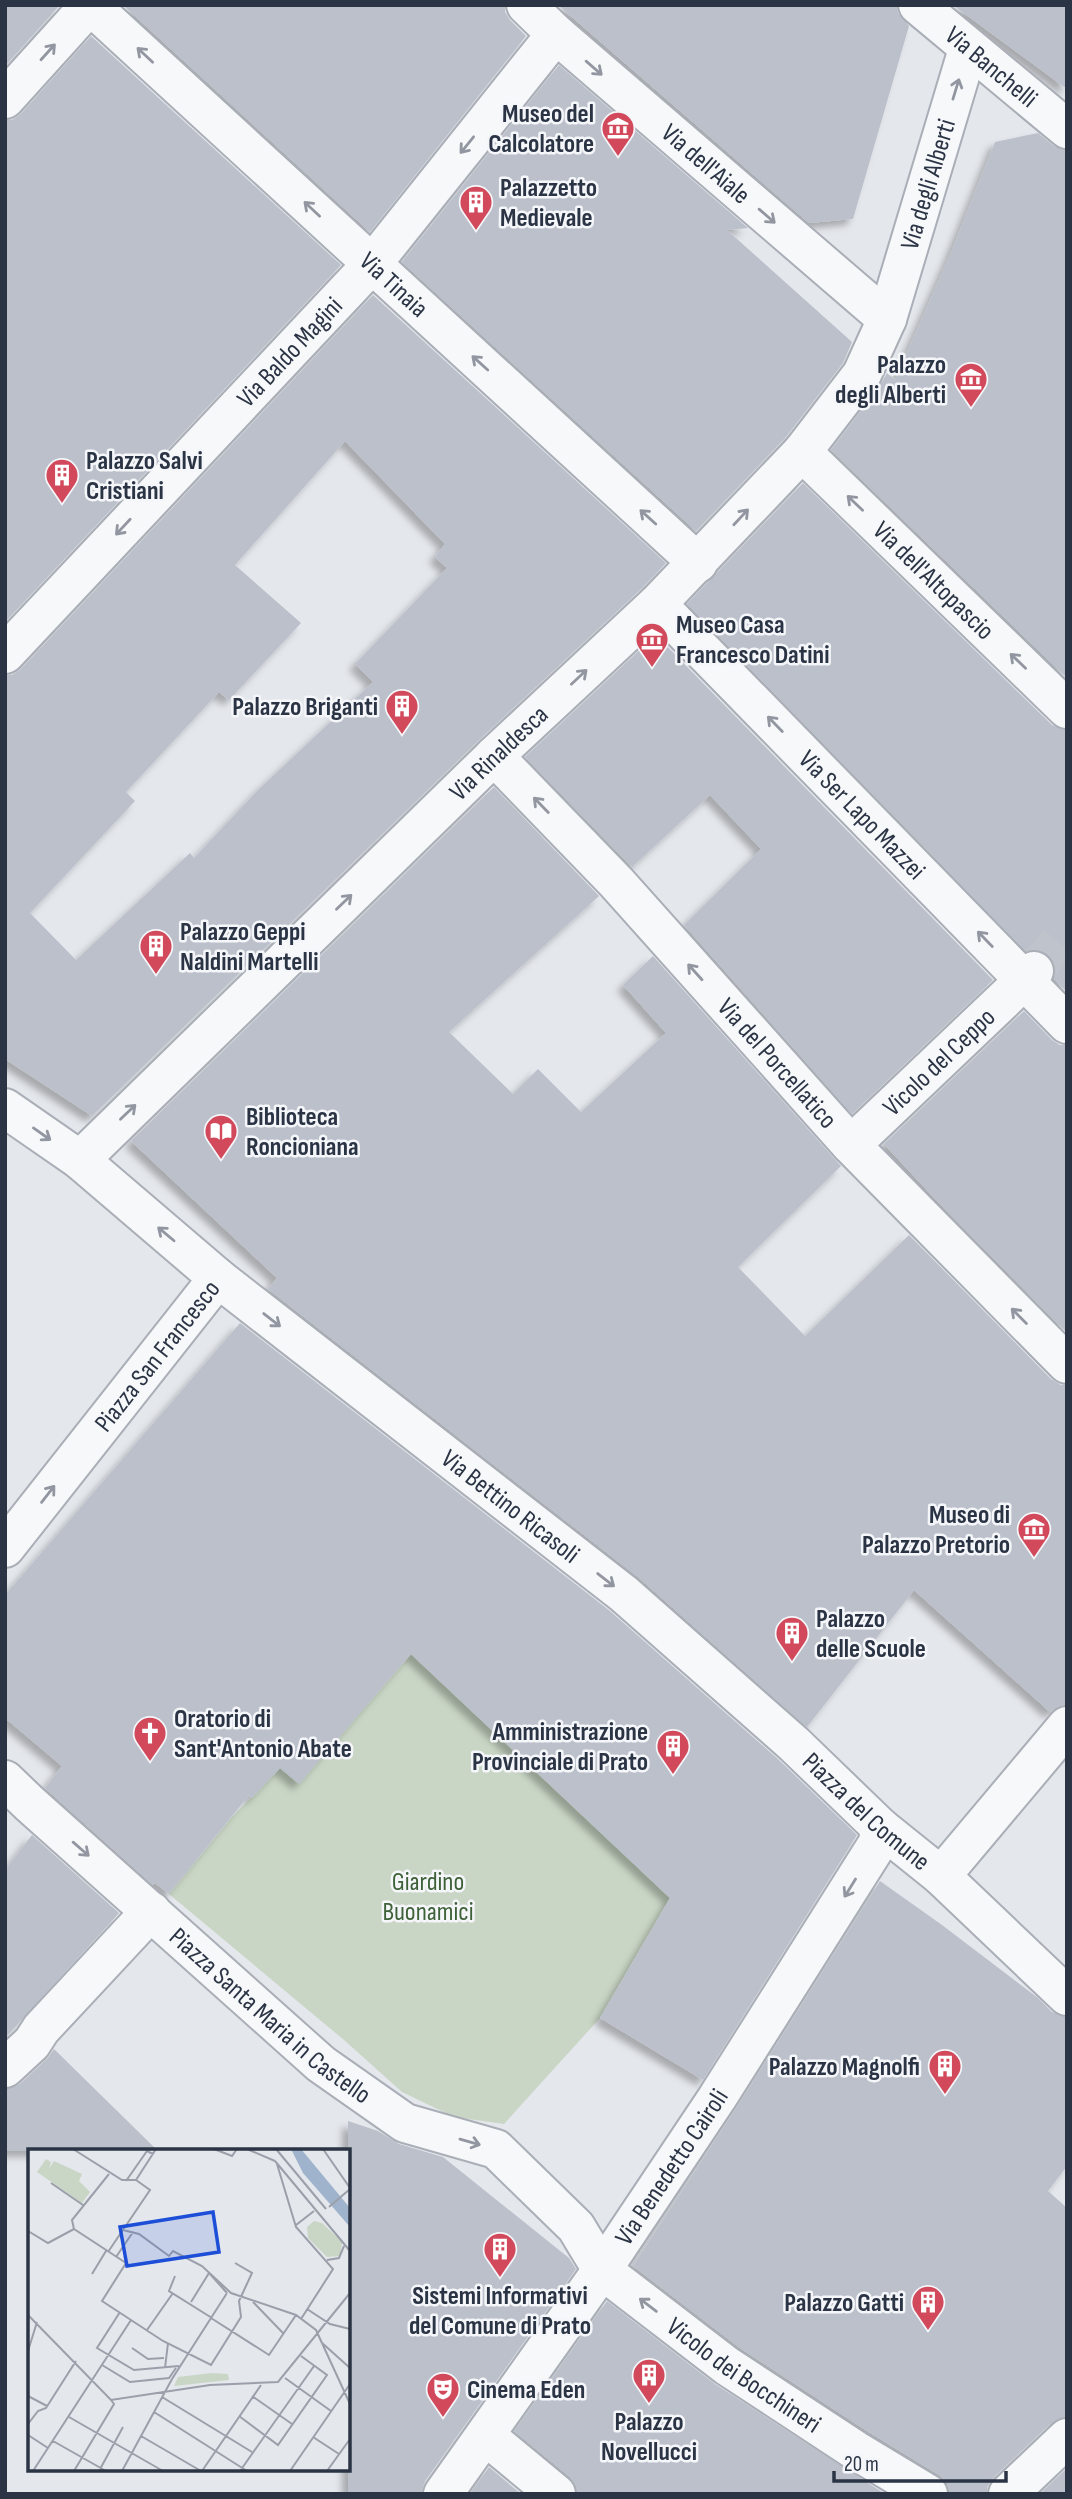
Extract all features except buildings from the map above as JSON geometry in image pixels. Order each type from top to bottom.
[{"type":"street","points":[[5,99],[90,5]]},
{"type":"street","name":"Via Tinaia","points":[[90,5],[698,563]]},
{"type":"street","name":"Via dell'Aiale","points":[[526,5],[556,34],[887,319]]},
{"type":"street","name":"Via Banchelli","points":[[918,5],[1067,129]]},
{"type":"street","name":"Via Baldo Magini","points":[[5,654],[372,264],[556,34]]},
{"type":"street","name":"Via degli Alberti","points":[[887,319],[968,49]]},
{"type":"street","name":"Via Rinaldesca","points":[[79,1160],[494,755],[698,563],[802,452],[862,374],[887,319]]},
{"type":"street","name":"Via dell'Altopascio","points":[[802,452],[1067,709]]},
{"type":"street","name":"Via Ser Lapo Mazzei","points":[[657,604],[1030,975],[1067,1024]]},
{"type":"street","name":"Via del Porcellatico","points":[[494,755],[617,883],[851,1145],[1067,1364]]},
{"type":"street","name":"Vicolo del Ceppo","points":[[851,1145],[1030,975]]},
{"type":"street","name":"Piazza San Francesco","points":[[5,1108],[79,1160],[218,1278],[5,1548]]},
{"type":"street","name":"Via Bettino Ricasoli","points":[[218,1278],[624,1594],[794,1744]]},
{"type":"street","name":"Piazza del Comune","points":[[941,1876],[1067,1726]]},
{"type":"street","name":"Piazza del Comune","points":[[794,1744],[880,1828],[941,1876],[1060,1990]]},
{"type":"street","name":"Piazza Santa Maria in Castello","points":[[18,1792],[321,2064],[405,2123],[496,2149],[576,2227],[602,2270]]},
{"type":"street","name":"Via Benedetto Cairoli","points":[[443,2494],[602,2270],[717,2098],[878,1843],[880,1828]]},
{"type":"street","points":[[5,2068],[32,2043],[146,1907]]},
{"type":"street","name":"Vicolo dei Bocchineri","points":[[602,2270],[727,2366],[928,2494]]},
{"type":"street","points":[[486,2437],[556,2494]]},
{"type":"street","points":[[1008,2494],[1067,2438]]},
{"type":"green space","name":"Giardino Buonamici","points":[[411,1654],[670,1898],[600,2018],[504,2124],[454,2117],[402,2092],[169,1894],[231,1818],[280,1768],[299,1783]]},
{"type":"tunnel","points":[[1034,971],[1067,932]]},
{"type":"place","name":"Museo del Calcolatore","points":[[618,158]]},
{"type":"place","name":"Palazzetto Medievale","points":[[476,232]]},
{"type":"place","name":"Palazzo degli Alberti","points":[[971,409]]},
{"type":"place","name":"Palazzo Salvi Cristiani","points":[[62,505]]},
{"type":"place","name":"Museo Casa Francesco Datini","points":[[652,669]]},
{"type":"place","name":"Palazzo Briganti","points":[[402,736]]},
{"type":"place","name":"Palazzo Geppi Naldini Martelli","points":[[156,976]]},
{"type":"place","name":"Biblioteca Roncioniana","points":[[221,1161]]},
{"type":"place","name":"Museo di Palazzo Pretorio","points":[[1034,1559]]},
{"type":"place","name":"Palazzo delle Scuole","points":[[792,1663]]},
{"type":"place","name":"Oratorio di Sant'Antonio Abate","points":[[150,1763]]},
{"type":"place","name":"Amministrazione Provinciale di Prato","points":[[673,1776]]},
{"type":"place","name":"Palazzo Magnolfi","points":[[945,2096]]},
{"type":"place","name":"Sistemi Informativi del Comune di Prato","points":[[500,2279]]},
{"type":"place","name":"Palazzo Gatti","points":[[928,2332]]},
{"type":"place","name":"Palazzo Novellucci","points":[[649,2405]]},
{"type":"place","name":"Cinema Eden","points":[[443,2419]]}]
